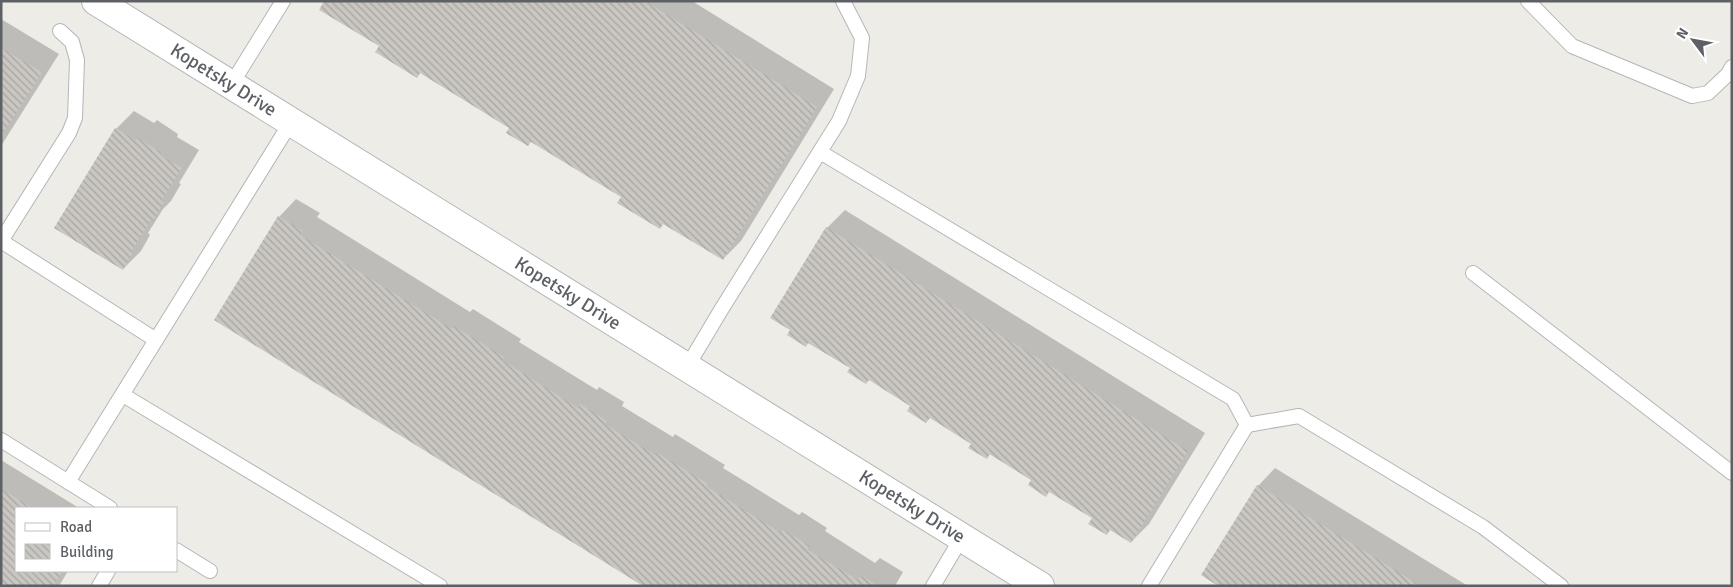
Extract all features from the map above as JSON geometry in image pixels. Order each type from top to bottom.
[{"type":"street","name":"Kopetsky Drive","points":[[96,1],[1040,586]]},
{"type":"lane","points":[[231,85],[283,1]]},
{"type":"lane","points":[[687,367],[726,301],[839,121],[858,76],[862,38],[843,1]]},
{"type":"lane","points":[[1528,1],[1572,46],[1692,96],[1708,93],[1728,74],[1732,67]]},
{"type":"lane","points":[[60,31],[72,42],[77,60],[74,118],[69,133],[1,241],[156,340]]},
{"type":"lane","points":[[68,482],[291,122]]},
{"type":"lane","points":[[820,152],[1234,398],[1248,425]]},
{"type":"lane","points":[[1473,273],[1732,473]]},
{"type":"lane","points":[[123,394],[440,586]]},
{"type":"lane","points":[[1149,586],[1248,425],[1299,416],[1483,527],[1561,586]]},
{"type":"lane","points":[[1,440],[108,507]]},
{"type":"lane","points":[[933,586],[962,537]]},
{"type":"lane","points":[[178,551],[210,571]]},
{"type":"lane","points":[[99,586],[107,572]]},
{"type":"building","points":[[324,1],[645,1],[817,107],[723,260],[663,224],[660,229],[617,203],[621,197],[531,142],[528,146],[506,133],[509,128],[420,73],[417,78],[375,52],[379,46],[319,10]]},
{"type":"building","points":[[1,48],[42,72],[1,137]]},
{"type":"building","points":[[115,128],[136,140],[138,138],[161,152],[160,155],[182,168],[161,201],[164,202],[153,221],[151,219],[131,252],[133,253],[123,270],[54,228]]},
{"type":"building","points":[[278,216],[303,231],[300,235],[452,329],[454,326],[504,357],[502,360],[578,408],[580,404],[607,421],[605,424],[655,455],[656,452],[708,484],[706,486],[781,533],[783,529],[810,546],[808,550],[858,580],[861,575],[878,586],[643,586],[214,320]]},
{"type":"building","points":[[826,227],[1188,451],[1131,543],[1110,530],[1107,535],[1088,524],[1092,518],[1049,492],[1046,497],[1028,485],[1031,480],[990,454],[987,459],[968,448],[971,444],[930,418],[926,423],[907,411],[910,406],[869,380],[866,384],[847,372],[850,368],[808,343],[806,347],[787,335],[790,330],[770,318]]},
{"type":"building","points":[[1257,485],[1421,586],[1218,586],[1201,575]]},
{"type":"building","points":[[1,489],[31,507],[15,507],[15,572],[62,572],[53,586],[1,586]]}]
